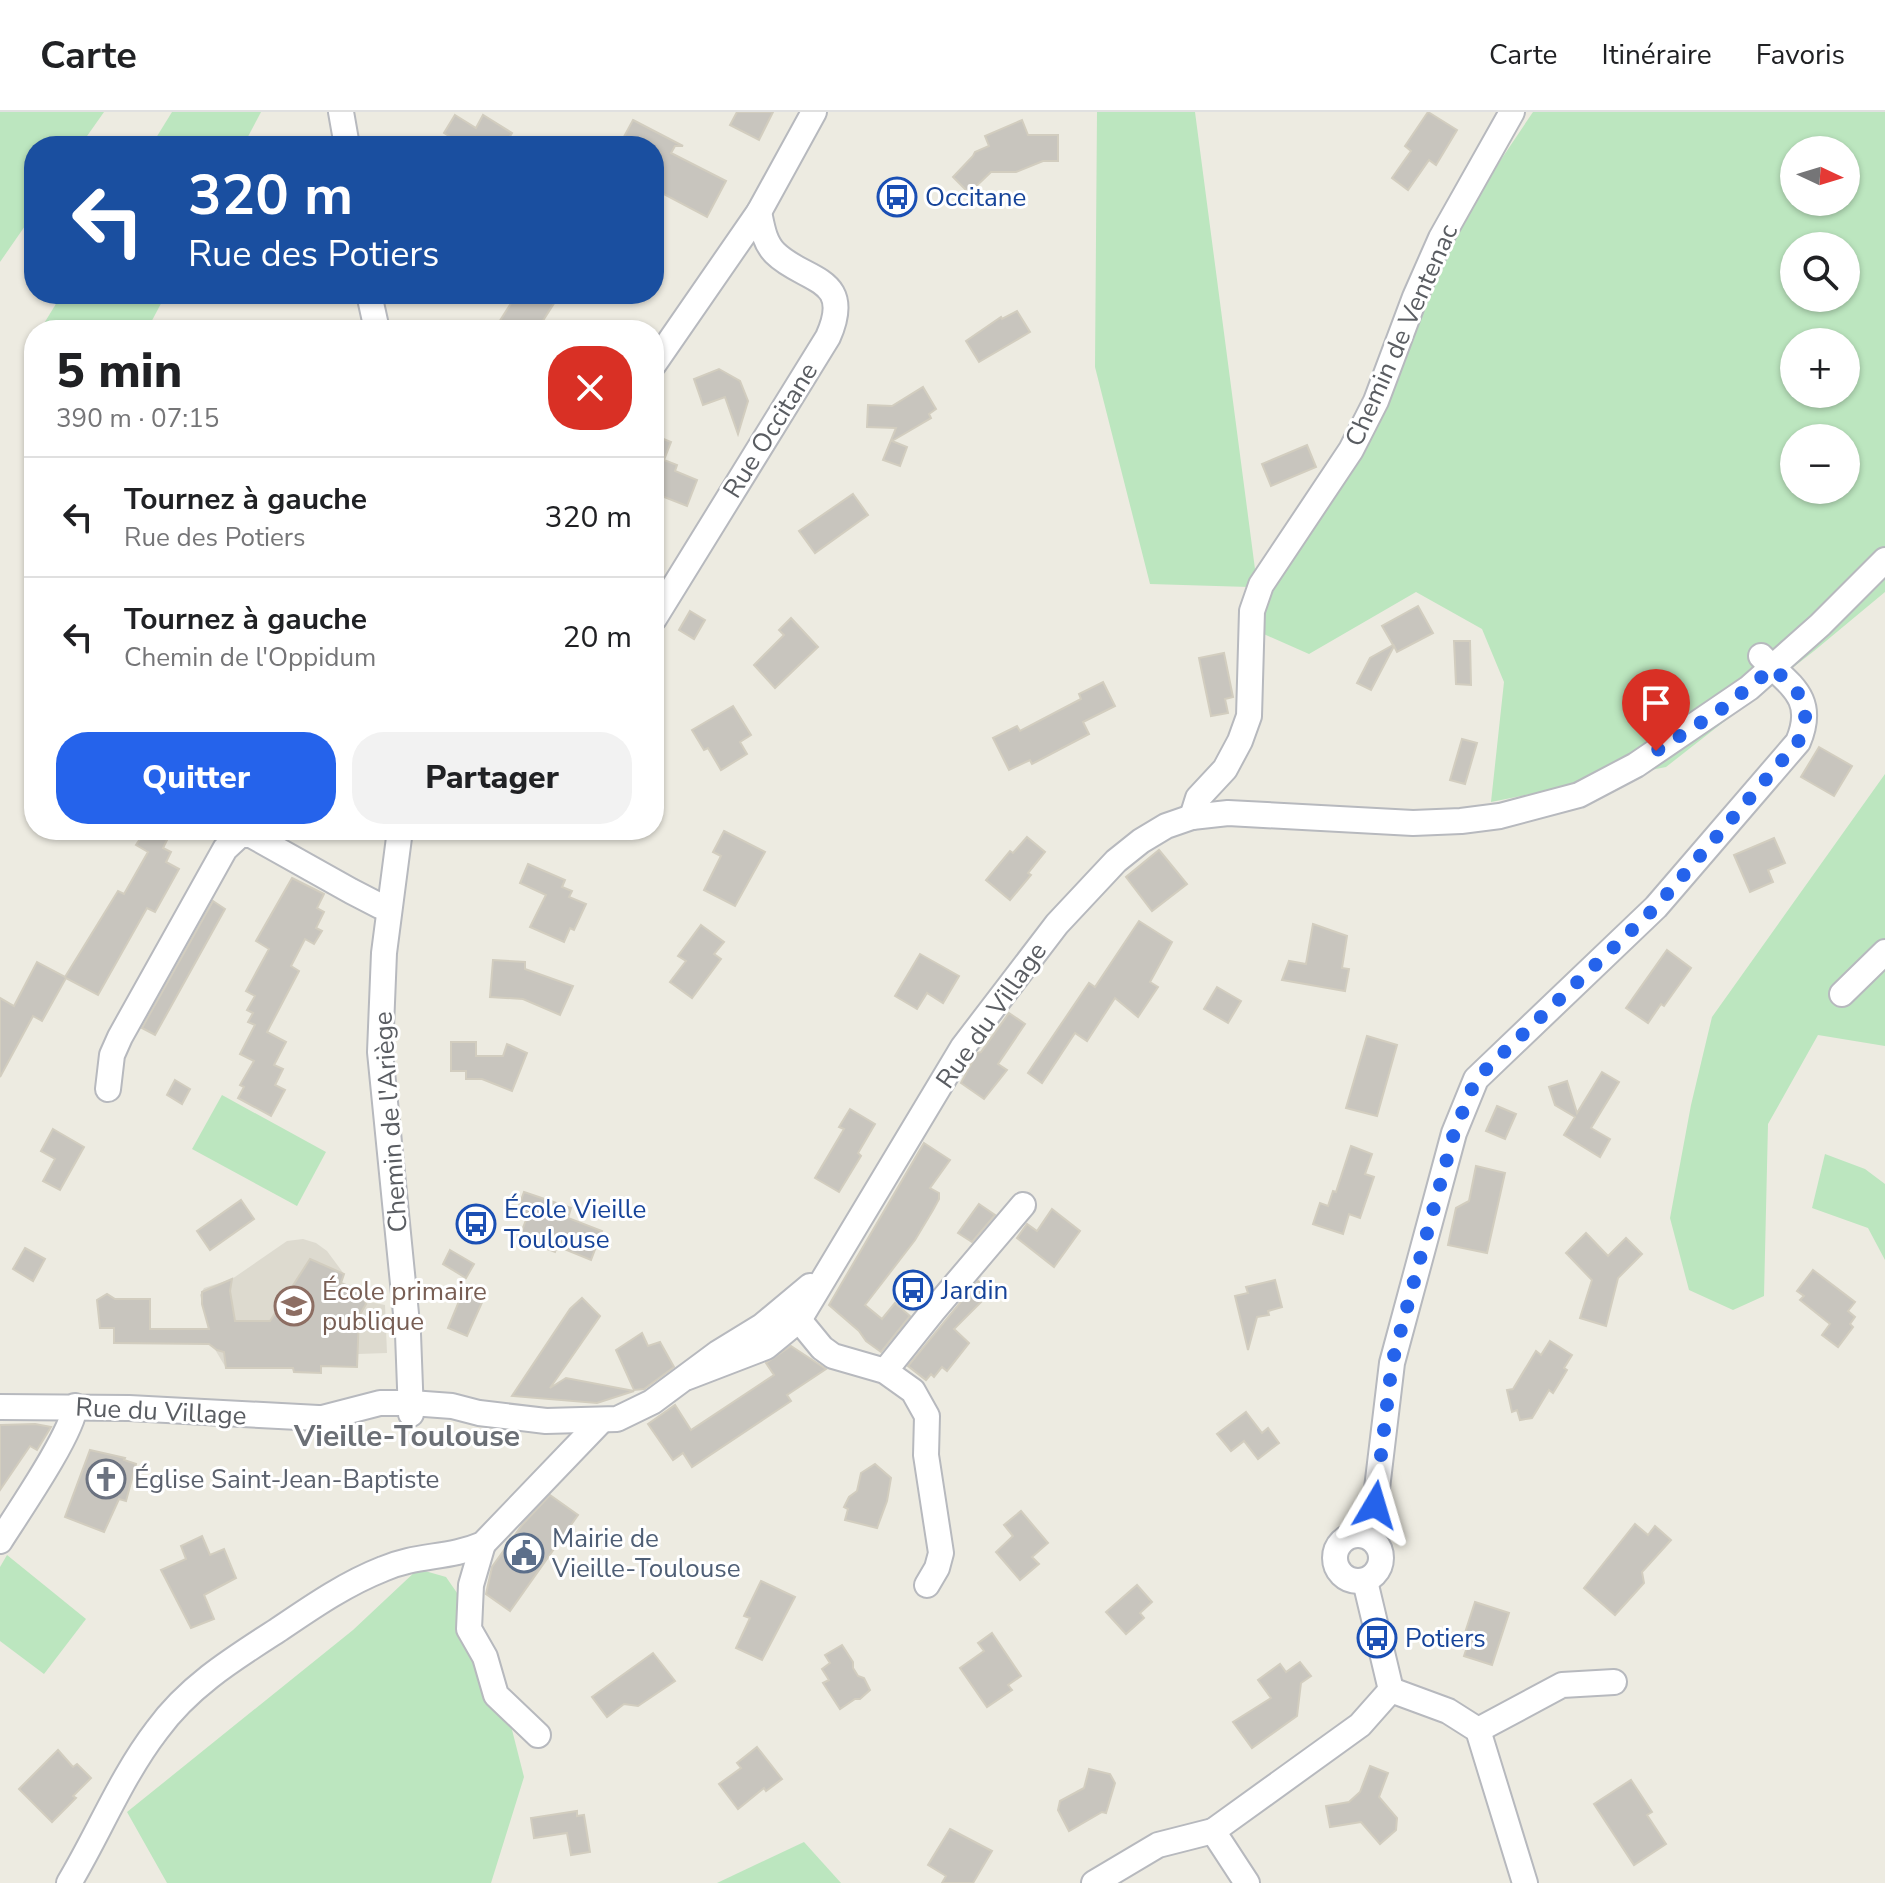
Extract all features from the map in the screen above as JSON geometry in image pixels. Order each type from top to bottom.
[{"type":"street","points":[[341,112],[345,136]]},
{"type":"street","points":[[664,350],[759,212],[814,112]]},
{"type":"street","name":"Chemin de Ventenac","points":[[1192,817],[1198,798],[1225,769],[1249,716],[1252,611],[1261,585],[1351,450],[1376,401],[1441,238],[1512,112]]},
{"type":"street","points":[[759,212],[768,244],[777,256]]},
{"type":"street","name":"Rue Occitane","points":[[664,603],[828,337],[835,319],[835,301],[826,287],[812,275],[777,256],[729,258]]},
{"type":"street","points":[[1767,662],[1857,572],[1885,553]]},
{"type":"street","points":[[1767,662],[1885,560]]},
{"type":"street","points":[[1367,1536],[1375,1505],[1392,1363],[1454,1133],[1467,1096],[1476,1079],[1656,907],[1798,742],[1805,726],[1802,699],[1794,686],[1767,662]]},
{"type":"street","name":"Rue du Village","points":[[0,1407],[75,1406],[322,1418],[380,1403],[411,1408],[452,1406],[479,1413],[546,1421],[601,1421],[631,1414],[688,1377],[766,1347],[794,1313],[817,1293],[835,1256],[963,1047],[1057,924],[1116,861],[1141,841],[1166,826],[1192,817],[1228,813],[1413,823],[1500,816],[1579,795],[1636,765],[1676,737],[1714,698],[1767,662]]},
{"type":"street","points":[[108,1089],[112,1055],[120,1037],[225,849],[235,840]]},
{"type":"street","points":[[260,840],[351,891],[380,906],[389,907]]},
{"type":"street","name":"Chemin de l'Ariège","points":[[399,840],[380,1003],[380,1052],[408,1334],[411,1408]]},
{"type":"street","points":[[1842,994],[1885,952]]},
{"type":"street","points":[[885,1371],[1023,1205]]},
{"type":"street","points":[[794,1313],[822,1348],[833,1356],[885,1371],[913,1391],[927,1416],[926,1455],[941,1553],[927,1585]]},
{"type":"street","points":[[0,1541],[63,1437],[74,1416],[75,1406]]},
{"type":"street","points":[[69,1883],[139,1756],[190,1690],[347,1585],[387,1567],[418,1558],[462,1553],[483,1544],[601,1421]]},
{"type":"street","points":[[1357,1534],[1367,1536],[1380,1548],[1382,1557],[1377,1572],[1365,1581],[1348,1579],[1339,1572],[1335,1562],[1335,1551],[1340,1543],[1357,1534]]},
{"type":"street","points":[[483,1544],[471,1585],[469,1629],[485,1657],[496,1695],[538,1735]]},
{"type":"street","points":[[1365,1581],[1391,1690]]},
{"type":"street","points":[[1478,1730],[1562,1685],[1614,1682]]},
{"type":"street","points":[[1391,1690],[1448,1711],[1478,1730],[1525,1883]]},
{"type":"street","points":[[1094,1883],[1158,1845],[1213,1831],[1360,1725],[1391,1690]]},
{"type":"street","points":[[1213,1831],[1247,1883]]},
{"type":"shaded area","name":"École primaire publique","points":[[303,1239],[327,1251],[344,1274],[341,1283],[361,1291],[365,1301],[385,1305],[387,1353],[358,1354],[357,1367],[322,1366],[321,1373],[294,1372],[293,1368],[226,1368],[207,1336],[208,1324],[200,1295],[204,1288],[232,1279],[287,1241]]},
{"type":"green space","points":[[0,112],[104,112],[87,136],[24,136],[24,227],[0,262]]},
{"type":"green space","points":[[172,112],[261,112],[248,136],[157,136]]},
{"type":"green space","points":[[1097,112],[1195,112],[1255,569],[1296,556],[1406,357],[1440,263],[1500,161],[1533,112],[1885,112],[1885,592],[1666,767],[1491,802],[1504,682],[1482,629],[1416,592],[1309,654],[1257,631],[1249,587],[1150,584],[1095,367]]},
{"type":"green space","points":[[56,304],[161,304],[152,320],[46,320]]},
{"type":"green space","points":[[1885,774],[1885,1046],[1818,1035],[1768,1124],[1764,1296],[1733,1310],[1689,1290],[1670,1218],[1691,1105],[1712,1017]]},
{"type":"green space","points":[[222,1095],[326,1152],[297,1206],[192,1149]]},
{"type":"green space","points":[[1825,1154],[1865,1169],[1885,1184],[1885,1260],[1868,1228],[1812,1208]]},
{"type":"green space","points":[[7,1555],[86,1619],[44,1674],[0,1641],[0,1567]]},
{"type":"green space","points":[[418,1569],[446,1577],[489,1639],[524,1777],[491,1883],[167,1883],[127,1812],[353,1630]]},
{"type":"green space","points":[[804,1842],[841,1883],[717,1883]]},
{"type":"building","points":[[737,112],[773,112],[759,140],[730,125]]},
{"type":"building","points":[[1428,112],[1457,130],[1436,165],[1429,160],[1408,190],[1392,178],[1411,151],[1405,146]]},
{"type":"building","points":[[455,115],[476,128],[483,115],[512,133],[510,136],[449,136],[444,133]]},
{"type":"building","points":[[633,120],[664,136],[624,136]]},
{"type":"building","points":[[1022,120],[1028,135],[1058,135],[1058,161],[1043,161],[1016,172],[991,172],[969,193],[953,177],[975,152],[989,146],[985,136]]},
{"type":"building","points":[[664,136],[683,146],[675,146],[671,153],[726,181],[707,217],[664,194]]},
{"type":"building","points":[[511,304],[554,304],[543,320],[500,320]]},
{"type":"building","points":[[1017,311],[1030,332],[979,362],[966,341],[1001,317]]},
{"type":"building","points":[[719,369],[740,381],[748,401],[738,434],[725,397],[703,405],[694,379]]},
{"type":"building","points":[[923,387],[936,409],[929,414],[931,418],[892,441],[907,447],[900,466],[883,460],[896,428],[867,427],[868,405],[892,406]]},
{"type":"building","points":[[664,439],[671,442],[664,460]]},
{"type":"building","points":[[1307,445],[1316,467],[1271,486],[1262,464]]},
{"type":"building","points":[[664,460],[677,465],[675,471],[697,480],[687,506],[664,497]]},
{"type":"building","points":[[853,494],[868,515],[815,553],[799,531]]},
{"type":"building","points":[[1418,606],[1433,633],[1397,652],[1394,646],[1371,690],[1357,683],[1370,658],[1393,645],[1382,626]]},
{"type":"building","points":[[690,611],[705,620],[694,639],[679,630]]},
{"type":"building","points":[[791,618],[818,647],[775,688],[754,665],[784,635],[779,630]]},
{"type":"building","points":[[1454,641],[1470,641],[1471,685],[1456,684]]},
{"type":"building","points":[[1224,653],[1233,697],[1225,699],[1228,713],[1211,716],[1199,658]]},
{"type":"building","points":[[1103,682],[1115,706],[1083,722],[1089,734],[1032,764],[1030,760],[1009,770],[993,738],[1017,726],[1020,731],[1081,699],[1079,694]]},
{"type":"building","points":[[733,706],[751,735],[740,742],[747,754],[721,770],[692,730]]},
{"type":"building","points":[[1462,739],[1477,743],[1465,784],[1450,780]]},
{"type":"building","points":[[1819,747],[1852,766],[1834,796],[1801,777]]},
{"type":"building","points":[[724,831],[765,852],[735,906],[704,890],[721,856],[713,852]]},
{"type":"building","points":[[1027,837],[1045,852],[1010,900],[986,880],[1010,851],[1013,853]]},
{"type":"building","points":[[1774,838],[1785,863],[1768,870],[1773,882],[1750,892],[1734,855]]},
{"type":"building","points":[[139,840],[167,840],[163,848],[171,852],[166,862],[179,869],[155,912],[147,908],[98,995],[66,978],[42,1021],[33,1016],[0,1077],[0,998],[14,1006],[37,962],[65,977],[118,891],[124,894],[148,852],[136,845]]},
{"type":"building","points":[[1159,850],[1187,884],[1152,911],[1126,877]]},
{"type":"building","points":[[528,864],[565,880],[562,887],[572,891],[569,897],[586,904],[574,930],[570,928],[564,942],[530,927],[546,895],[520,883]]},
{"type":"building","points":[[292,878],[324,894],[317,908],[324,912],[316,928],[322,931],[314,944],[305,939],[291,966],[299,971],[267,1032],[286,1042],[274,1065],[283,1069],[275,1085],[285,1090],[271,1116],[238,1098],[244,1087],[240,1085],[254,1061],[240,1054],[255,1025],[248,1022],[253,1013],[247,1010],[255,996],[246,991],[269,949],[256,941]]},
{"type":"building","points":[[213,901],[225,909],[155,1035],[142,1028]]},
{"type":"building","points":[[1139,921],[1172,942],[1150,982],[1158,987],[1138,1017],[1115,998],[1087,1041],[1075,1033],[1042,1083],[1028,1073],[1089,983],[1095,987]]},
{"type":"building","points":[[1313,924],[1347,936],[1342,968],[1349,969],[1345,991],[1282,980],[1289,961],[1306,964]]},
{"type":"building","points":[[701,925],[724,942],[714,954],[721,959],[692,998],[670,982],[686,961],[678,956]]},
{"type":"building","points":[[1667,950],[1691,968],[1648,1023],[1626,1008]]},
{"type":"building","points":[[920,954],[959,976],[943,1003],[927,993],[917,1009],[895,996]]},
{"type":"building","points":[[493,960],[525,962],[525,969],[573,986],[560,1015],[523,999],[490,997]]},
{"type":"building","points":[[1217,987],[1241,1001],[1228,1023],[1204,1009]]},
{"type":"building","points":[[1009,1013],[1025,1024],[998,1064],[1007,1070],[984,1099],[961,1083],[977,1053],[981,1052]]},
{"type":"building","points":[[1367,1036],[1397,1045],[1377,1116],[1346,1108]]},
{"type":"building","points":[[451,1042],[476,1042],[476,1056],[503,1056],[507,1044],[527,1053],[512,1091],[482,1079],[466,1079],[466,1071],[451,1071]]},
{"type":"building","points":[[1602,1072],[1619,1082],[1591,1128],[1610,1139],[1600,1157],[1564,1135],[1575,1117],[1555,1105],[1549,1087],[1567,1081],[1577,1113]]},
{"type":"building","points":[[175,1080],[190,1089],[182,1104],[167,1095]]},
{"type":"building","points":[[1497,1106],[1516,1114],[1505,1139],[1486,1131]]},
{"type":"building","points":[[850,1109],[875,1124],[858,1153],[861,1156],[839,1192],[815,1178],[844,1129],[839,1127]]},
{"type":"building","points":[[53,1129],[84,1147],[60,1190],[43,1181],[55,1159],[41,1151]]},
{"type":"building","points":[[924,1143],[950,1160],[930,1188],[939,1193],[933,1210],[915,1240],[865,1305],[882,1319],[895,1303],[910,1316],[881,1352],[829,1305]]},
{"type":"building","points":[[1351,1146],[1372,1154],[1365,1174],[1374,1177],[1360,1218],[1349,1214],[1343,1234],[1313,1224],[1320,1203],[1328,1206],[1333,1191],[1336,1192]]},
{"type":"building","points":[[1476,1166],[1505,1173],[1487,1253],[1448,1245],[1456,1208],[1469,1201]]},
{"type":"building","points":[[524,1192],[571,1208],[568,1218],[602,1231],[591,1260],[557,1246],[555,1252],[519,1238],[528,1215],[517,1211]]},
{"type":"building","points":[[241,1200],[254,1219],[210,1250],[197,1231]]},
{"type":"building","points":[[979,1204],[995,1215],[972,1242],[958,1233]]},
{"type":"building","points":[[1052,1209],[1080,1231],[1054,1267],[1017,1238],[1027,1224],[1037,1231]]},
{"type":"building","points":[[1586,1233],[1608,1256],[1626,1238],[1642,1254],[1618,1278],[1606,1326],[1580,1318],[1592,1280],[1566,1253]]},
{"type":"building","points":[[25,1248],[45,1259],[33,1281],[13,1269]]},
{"type":"building","points":[[450,1250],[474,1264],[466,1278],[443,1264]]},
{"type":"building","name":"École primaire publique","points":[[310,1259],[344,1274],[341,1283],[361,1291],[364,1297],[366,1304],[359,1316],[357,1367],[321,1366],[321,1373],[294,1372],[293,1368],[226,1368],[224,1352],[209,1344],[114,1343],[114,1328],[100,1328],[97,1300],[107,1294],[115,1299],[150,1299],[150,1329],[209,1329],[202,1292],[232,1279],[230,1291],[235,1321],[270,1321]]},
{"type":"building","points":[[1813,1270],[1855,1302],[1848,1311],[1855,1317],[1850,1324],[1853,1327],[1838,1347],[1822,1335],[1830,1324],[1800,1300],[1804,1296],[1797,1291]]},
{"type":"building","points":[[1275,1280],[1282,1307],[1268,1311],[1269,1315],[1257,1317],[1248,1350],[1235,1296],[1248,1293],[1246,1287]]},
{"type":"building","points":[[978,1281],[985,1289],[978,1297],[982,1301],[954,1329],[969,1343],[947,1371],[942,1367],[934,1377],[931,1374],[926,1380],[908,1366]]},
{"type":"building","points":[[464,1289],[484,1298],[467,1336],[448,1328]]},
{"type":"building","points":[[582,1298],[600,1316],[550,1388],[566,1378],[634,1391],[597,1403],[512,1396],[570,1309]]},
{"type":"building","points":[[642,1333],[648,1346],[660,1342],[674,1367],[644,1389],[634,1390],[616,1350]]},
{"type":"building","points":[[1550,1341],[1572,1355],[1564,1368],[1567,1370],[1553,1393],[1549,1390],[1532,1418],[1520,1420],[1517,1410],[1512,1412],[1507,1390],[1513,1389],[1536,1351],[1541,1355]]},
{"type":"building","points":[[791,1346],[826,1369],[787,1395],[791,1401],[692,1467],[683,1453],[673,1460],[648,1424],[675,1405],[691,1430],[774,1375],[766,1363]]},
{"type":"building","points":[[1246,1412],[1262,1433],[1268,1428],[1279,1443],[1258,1459],[1244,1441],[1231,1451],[1217,1434]]},
{"type":"building","points":[[0,1425],[51,1427],[37,1450],[30,1446],[0,1490]]},
{"type":"building","name":"Église Saint-Jean-Baptiste","points":[[90,1450],[125,1458],[136,1464],[126,1501],[119,1499],[104,1532],[65,1517]]},
{"type":"building","points":[[875,1464],[891,1478],[877,1528],[845,1520],[848,1509],[844,1507],[849,1497],[857,1491],[861,1473]]},
{"type":"building","points":[[550,1495],[578,1515],[510,1611],[486,1594],[492,1567],[522,1525]]},
{"type":"building","points":[[1021,1511],[1048,1543],[1032,1557],[1039,1564],[1020,1580],[996,1552],[1013,1536],[1004,1525]]},
{"type":"building","points":[[1635,1524],[1648,1535],[1655,1526],[1671,1540],[1642,1572],[1644,1583],[1615,1615],[1584,1588]]},
{"type":"building","points":[[202,1536],[210,1555],[224,1549],[236,1578],[204,1595],[214,1619],[191,1628],[161,1570],[186,1559],[181,1546]]},
{"type":"building","points":[[761,1581],[795,1597],[762,1660],[736,1648],[750,1618],[744,1616]]},
{"type":"building","points":[[1137,1585],[1152,1602],[1140,1613],[1144,1618],[1126,1634],[1106,1612]]},
{"type":"building","points":[[1475,1602],[1509,1613],[1492,1665],[1464,1656],[1468,1644],[1462,1642]]},
{"type":"building","points":[[992,1633],[1021,1676],[1008,1685],[1012,1690],[987,1707],[960,1668],[984,1651],[978,1643]]},
{"type":"building","points":[[842,1645],[853,1662],[853,1668],[858,1676],[864,1678],[870,1690],[840,1709],[823,1683],[829,1680],[822,1669],[830,1663],[825,1655]]},
{"type":"building","points":[[653,1653],[675,1681],[638,1706],[624,1704],[607,1717],[592,1697]]},
{"type":"building","points":[[1300,1662],[1311,1676],[1301,1683],[1297,1716],[1252,1748],[1233,1722],[1271,1698],[1258,1680],[1280,1664],[1286,1672]]},
{"type":"building","points":[[757,1747],[782,1779],[766,1791],[764,1788],[738,1809],[719,1784],[741,1768],[737,1763]]},
{"type":"building","points":[[58,1750],[73,1767],[77,1764],[91,1778],[52,1822],[19,1789]]},
{"type":"building","points":[[1370,1766],[1388,1773],[1379,1797],[1397,1818],[1396,1830],[1380,1844],[1361,1822],[1330,1827],[1326,1806],[1349,1802],[1360,1792]]},
{"type":"building","points":[[1089,1769],[1110,1774],[1115,1783],[1106,1813],[1102,1812],[1069,1831],[1058,1810],[1060,1801],[1084,1788]]},
{"type":"building","points":[[1631,1780],[1652,1812],[1647,1815],[1666,1844],[1634,1865],[1594,1804]]},
{"type":"building","points":[[577,1811],[577,1816],[584,1815],[590,1852],[571,1855],[567,1833],[534,1838],[531,1818]]},
{"type":"building","points":[[950,1829],[992,1851],[973,1883],[942,1883],[946,1876],[928,1865]]},
{"type":"place","name":"Occitane","points":[[897,197]]},
{"type":"place","name":"École Vieille Toulouse","points":[[476,1224]]},
{"type":"place","name":"Jardin","points":[[913,1290]]},
{"type":"place","name":"École primaire publique","points":[[294,1306]]},
{"type":"place","name":"Église Saint-Jean-Baptiste","points":[[106,1479]]},
{"type":"place","name":"Mairie de Vieille-Toulouse","points":[[524,1553]]},
{"type":"place","name":"Potiers","points":[[1377,1638]]},
{"type":"district","name":"Vieille-Toulouse","points":[[407,1436]]},
{"type":"route","points":[[1375,1505],[1392,1363],[1454,1133],[1476,1079],[1656,907],[1798,742],[1805,726],[1802,699],[1794,686],[1773,668],[1719,711],[1656,751]]}]
